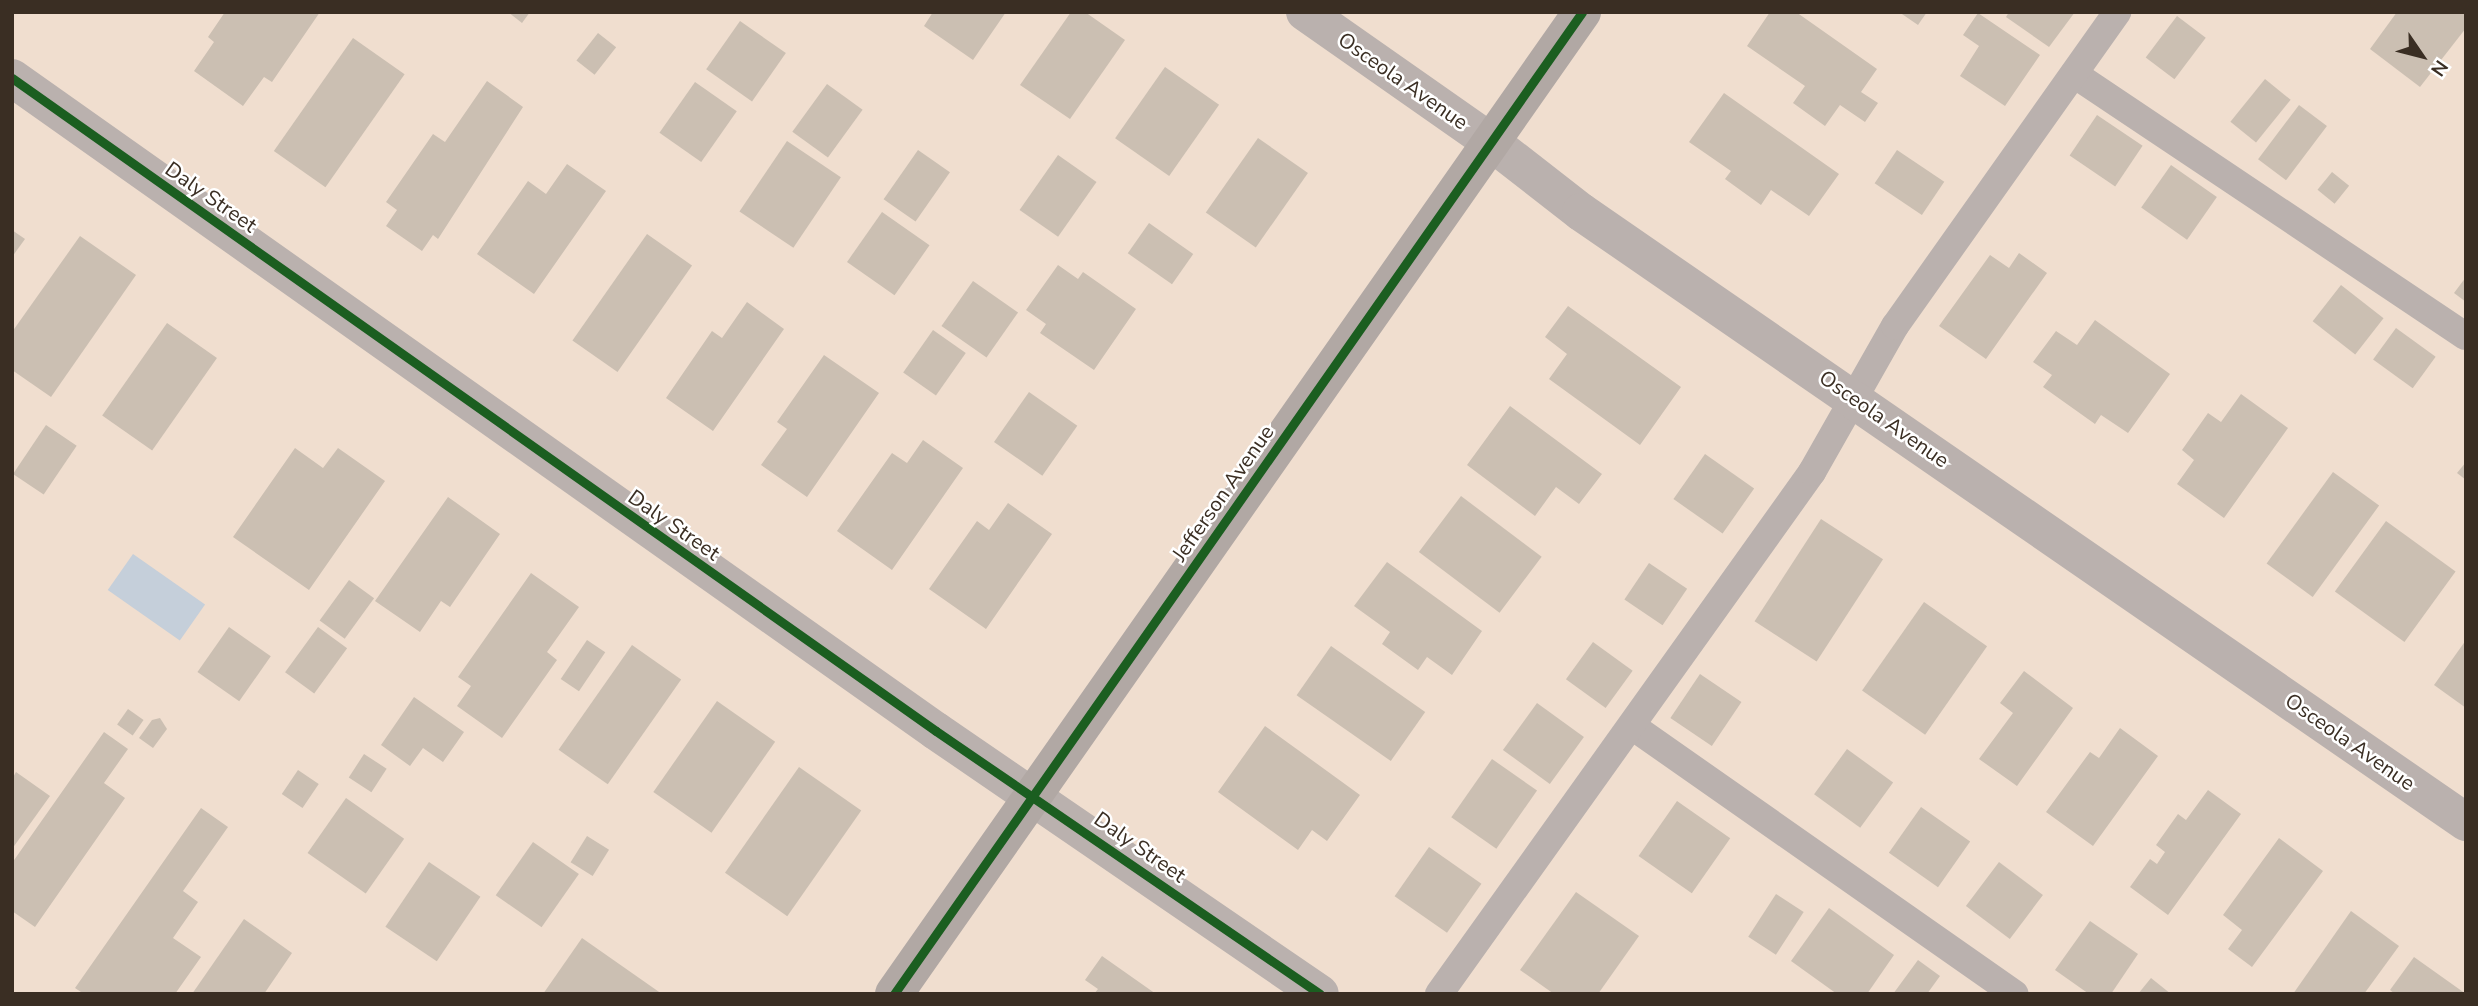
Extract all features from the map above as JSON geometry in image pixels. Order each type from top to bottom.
[{"type":"street","name":"Osceola Avenue","points":[[1305,12],[1491,142],[1581,212],[2466,822]]},
{"type":"street","name":"Jefferson Avenue","points":[[894,994],[1582,12]]},
{"type":"street","name":"Daly Street","points":[[12,78],[936,731],[1034,794],[1320,994]]},
{"type":"lane","points":[[1439,994],[1812,472],[1895,326],[2117,12]]},
{"type":"lane","points":[[2074,74],[2466,336]]},
{"type":"lane","points":[[1632,726],[2015,994]]},
{"type":"shaded area","points":[[133,554],[205,604],[180,641],[108,590]]},
{"type":"building","points":[[225,12],[320,12],[272,82],[264,77],[243,106],[194,71],[214,42],[208,37]]},
{"type":"building","points":[[508,12],[530,12],[522,23]]},
{"type":"building","points":[[933,12],[1006,12],[973,60],[924,26]]},
{"type":"building","points":[[1071,12],[1085,12],[1125,40],[1070,119],[1020,85]]},
{"type":"building","points":[[1770,12],[1796,12],[1877,69],[1861,92],[1878,103],[1865,122],[1840,105],[1825,126],[1793,103],[1805,86],[1747,46]]},
{"type":"building","points":[[1899,12],[1927,12],[1918,25]]},
{"type":"building","points":[[2009,12],[2075,12],[2049,47],[2006,17]]},
{"type":"building","points":[[2397,12],[2466,14],[2466,28],[2420,87],[2370,49]]},
{"type":"building","points":[[1978,13],[2040,55],[2005,106],[1960,76],[1979,46],[1963,35]]},
{"type":"building","points":[[2177,16],[2206,38],[2174,79],[2146,58]]},
{"type":"building","points":[[740,21],[786,53],[752,101],[706,69]]},
{"type":"building","points":[[598,33],[616,47],[595,75],[576,61]]},
{"type":"building","points":[[353,38],[405,74],[325,187],[274,151]]},
{"type":"building","points":[[1165,67],[1219,105],[1169,176],[1115,138]]},
{"type":"building","points":[[2265,79],[2291,100],[2256,143],[2230,122]]},
{"type":"building","points":[[487,81],[523,107],[438,239],[433,235],[422,251],[386,226],[397,210],[386,202],[433,134],[445,142]]},
{"type":"building","points":[[695,82],[737,111],[701,162],[659,133]]},
{"type":"building","points":[[827,84],[863,110],[828,158],[792,132]]},
{"type":"building","points":[[1724,93],[1839,174],[1809,216],[1771,190],[1761,205],[1725,179],[1731,171],[1689,142]]},
{"type":"building","points":[[2299,105],[2327,126],[2286,180],[2258,159]]},
{"type":"building","points":[[2097,115],[2143,146],[2115,186],[2070,156]]},
{"type":"building","points":[[1258,138],[1308,173],[1256,248],[1206,213]]},
{"type":"building","points":[[787,141],[841,177],[793,248],[739,211]]},
{"type":"building","points":[[918,150],[950,172],[916,222],[884,199]]},
{"type":"building","points":[[1897,150],[1944,182],[1922,215],[1875,183]]},
{"type":"building","points":[[1058,155],[1097,182],[1058,237],[1020,210]]},
{"type":"building","points":[[567,164],[606,191],[534,294],[477,254],[528,181],[546,194]]},
{"type":"building","points":[[2171,165],[2217,197],[2187,240],[2141,208]]},
{"type":"building","points":[[2332,172],[2349,186],[2335,204],[2318,190]]},
{"type":"building","points":[[882,212],[930,245],[895,295],[847,262]]},
{"type":"building","points":[[1149,223],[1193,254],[1172,284],[1128,253]]},
{"type":"building","points":[[12,230],[25,239],[12,257]]},
{"type":"building","points":[[647,234],[692,266],[617,372],[572,340]]},
{"type":"building","points":[[80,236],[136,275],[51,397],[12,370],[12,332]]},
{"type":"building","points":[[2019,253],[2047,273],[1986,359],[1939,326],[1990,255],[2009,268]]},
{"type":"building","points":[[1058,265],[1078,279],[1083,272],[1136,309],[1094,370],[1040,333],[1046,324],[1026,310]]},
{"type":"building","points":[[2466,277],[2466,302],[2454,293]]},
{"type":"building","points":[[973,281],[1018,313],[987,358],[941,326]]},
{"type":"building","points":[[2341,285],[2384,318],[2355,354],[2313,321]]},
{"type":"building","points":[[747,302],[784,329],[713,431],[666,398],[712,331],[722,338]]},
{"type":"building","points":[[1568,306],[1681,387],[1640,445],[1549,379],[1567,354],[1545,337]]},
{"type":"building","points":[[2095,320],[2170,374],[2128,433],[2101,415],[2095,424],[2043,387],[2052,375],[2033,362],[2056,331],[2077,345]]},
{"type":"building","points":[[167,323],[217,358],[152,451],[102,416]]},
{"type":"building","points":[[2396,328],[2436,357],[2413,388],[2373,360]]},
{"type":"building","points":[[933,330],[966,353],[936,396],[903,373]]},
{"type":"building","points":[[824,355],[879,393],[807,497],[761,465],[787,429],[777,422]]},
{"type":"building","points":[[1029,392],[1077,426],[1042,476],[994,442]]},
{"type":"building","points":[[2241,394],[2288,428],[2224,518],[2177,484],[2194,460],[2182,450],[2208,413],[2221,422]]},
{"type":"building","points":[[1510,406],[1602,474],[1579,504],[1556,487],[1535,516],[1467,465]]},
{"type":"building","points":[[46,425],[77,446],[44,495],[13,474]]},
{"type":"building","points":[[923,440],[963,468],[892,570],[837,531],[892,453],[907,463]]},
{"type":"building","points":[[295,448],[323,468],[338,448],[385,481],[309,590],[233,537]]},
{"type":"building","points":[[1705,454],[1754,488],[1723,533],[1673,499]]},
{"type":"building","points":[[2466,462],[2466,480],[2457,473]]},
{"type":"building","points":[[2333,472],[2379,506],[2313,597],[2267,563]]},
{"type":"building","points":[[1461,496],[1542,557],[1500,613],[1419,552]]},
{"type":"building","points":[[448,497],[500,534],[450,607],[441,601],[420,632],[375,601]]},
{"type":"building","points":[[1008,503],[1052,534],[986,629],[929,589],[977,521],[989,530]]},
{"type":"building","points":[[1821,519],[1883,559],[1817,662],[1755,621]]},
{"type":"building","points":[[2386,521],[2456,572],[2404,642],[2335,591]]},
{"type":"building","points":[[1387,562],[1482,631],[1452,675],[1427,657],[1418,670],[1382,644],[1390,632],[1354,606]]},
{"type":"building","points":[[1649,563],[1687,589],[1663,625],[1624,599]]},
{"type":"building","points":[[531,573],[579,607],[547,652],[557,660],[502,738],[457,706],[471,686],[458,677]]},
{"type":"building","points":[[349,580],[374,598],[345,639],[320,620]]},
{"type":"building","points":[[1924,602],[1987,646],[1925,735],[1862,690]]},
{"type":"building","points":[[229,627],[271,656],[239,701],[197,672]]},
{"type":"building","points":[[318,627],[347,648],[314,693],[285,672]]},
{"type":"building","points":[[587,640],[605,652],[579,691],[561,679]]},
{"type":"building","points":[[2466,640],[2466,708],[2434,685]]},
{"type":"building","points":[[1593,642],[1633,671],[1606,708],[1566,679]]},
{"type":"building","points":[[632,645],[681,679],[608,784],[559,750]]},
{"type":"building","points":[[1331,646],[1425,712],[1391,761],[1297,695]]},
{"type":"building","points":[[2024,671],[2073,708],[2017,786],[1979,759],[2013,713],[2000,703]]},
{"type":"building","points":[[1700,674],[1741,702],[1712,746],[1670,718]]},
{"type":"building","points":[[414,697],[464,732],[443,762],[423,748],[410,766],[381,745]]},
{"type":"building","points":[[717,701],[775,742],[711,833],[653,792]]},
{"type":"building","points":[[1537,703],[1584,737],[1550,784],[1503,750]]},
{"type":"building","points":[[128,709],[144,720],[133,735],[117,725]]},
{"type":"building","points":[[160,718],[167,729],[153,748],[139,738],[152,720]]},
{"type":"building","points":[[1265,726],[1360,795],[1327,841],[1312,830],[1298,850],[1218,792]]},
{"type":"building","points":[[2120,728],[2158,756],[2093,846],[2046,812],[2090,752],[2099,758]]},
{"type":"building","points":[[104,732],[128,749],[104,783],[125,798],[35,927],[12,911],[12,863]]},
{"type":"building","points":[[1847,749],[1893,783],[1860,828],[1814,794]]},
{"type":"building","points":[[364,754],[387,769],[371,792],[349,777]]},
{"type":"building","points":[[1492,759],[1537,791],[1496,849],[1451,817]]},
{"type":"building","points":[[799,767],[861,811],[787,916],[725,873]]},
{"type":"building","points":[[298,770],[319,784],[303,808],[282,794]]},
{"type":"building","points":[[16,772],[50,796],[12,849],[12,779]]},
{"type":"building","points":[[2208,790],[2241,814],[2168,915],[2130,887],[2150,859],[2157,864],[2165,852],[2156,845],[2178,814],[2186,820]]},
{"type":"building","points":[[346,798],[404,839],[366,894],[308,853]]},
{"type":"building","points":[[1677,801],[1730,838],[1692,893],[1639,856]]},
{"type":"building","points":[[1921,807],[1970,841],[1938,887],[1889,853]]},
{"type":"building","points":[[201,808],[228,827],[183,891],[198,902],[173,938],[201,957],[175,994],[84,994],[75,988]]},
{"type":"building","points":[[587,836],[609,850],[593,876],[571,862]]},
{"type":"building","points":[[2279,838],[2323,871],[2252,967],[2228,949],[2242,930],[2223,915]]},
{"type":"building","points":[[533,842],[579,874],[542,927],[496,895]]},
{"type":"building","points":[[1429,847],[1481,884],[1447,933],[1395,896]]},
{"type":"building","points":[[429,862],[480,897],[437,961],[385,927]]},
{"type":"building","points":[[1999,862],[2043,895],[2010,939],[1966,906]]},
{"type":"building","points":[[1576,892],[1639,936],[1598,994],[1554,994],[1520,970]]},
{"type":"building","points":[[1776,894],[1804,912],[1776,955],[1748,937]]},
{"type":"building","points":[[1829,908],[1894,955],[1867,994],[1837,994],[1791,961]]},
{"type":"building","points":[[2351,911],[2399,946],[2364,994],[2293,994]]},
{"type":"building","points":[[244,919],[292,953],[264,994],[192,994]]},
{"type":"building","points":[[2090,921],[2138,954],[2111,994],[2089,994],[2055,970]]},
{"type":"building","points":[[582,938],[662,994],[543,994]]},
{"type":"building","points":[[1102,956],[1156,994],[1094,994],[1098,989],[1085,980]]},
{"type":"building","points":[[2414,957],[2466,994],[2395,994],[2390,990]]},
{"type":"building","points":[[1918,960],[1940,976],[1927,994],[1893,994]]},
{"type":"building","points":[[2151,978],[2171,994],[2138,994]]},
{"type":"cycle path","points":[[894,994],[1582,12]]},
{"type":"cycle path","points":[[12,78],[936,731],[1320,994]]}]
